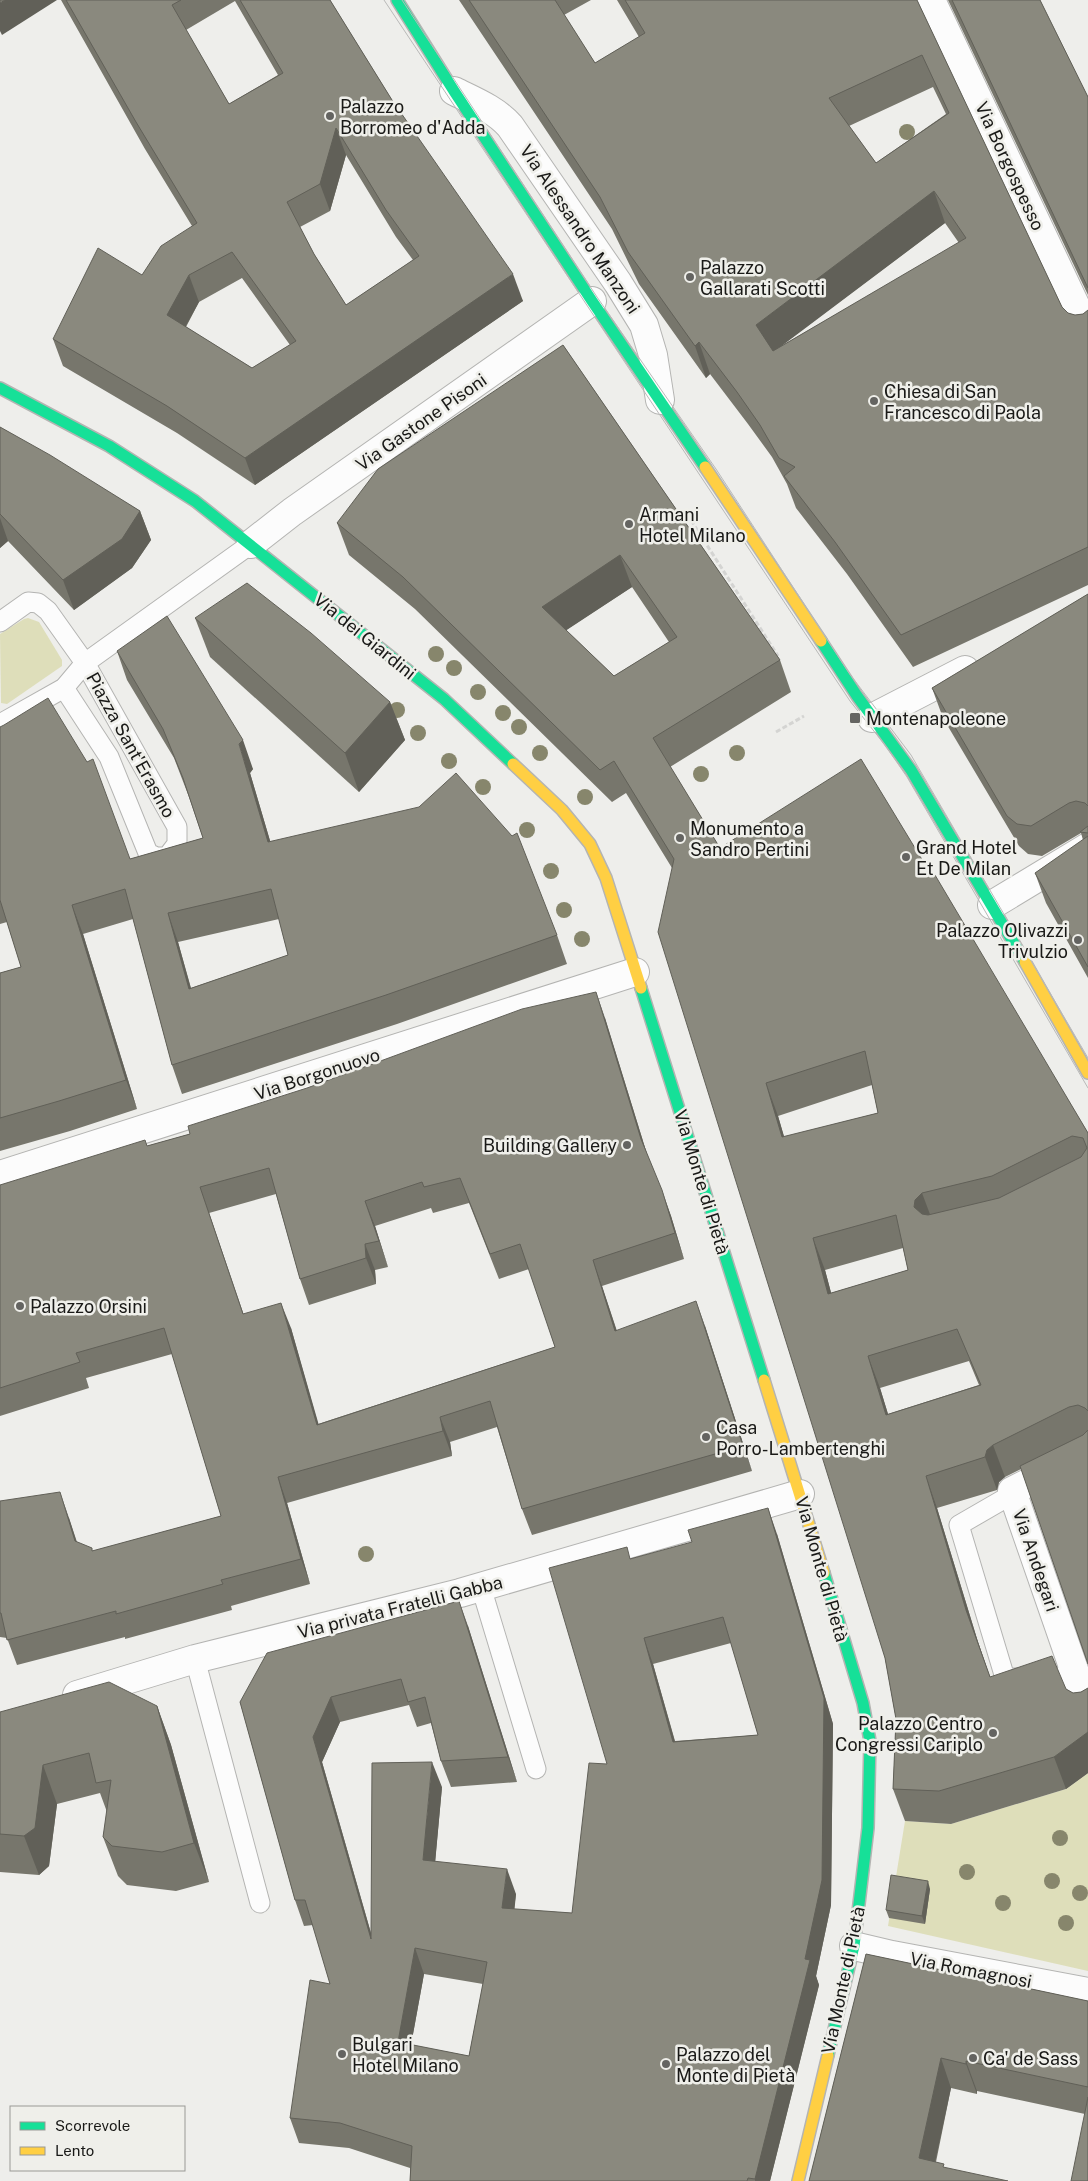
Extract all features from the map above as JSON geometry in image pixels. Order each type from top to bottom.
[{"type":"street","name":"Via Alessandro Manzoni","points":[[396,0],[592,301],[872,718],[911,770],[992,905],[1088,1073]]},
{"type":"street","name":"Via Borgospesso","points":[[931,0],[1088,332]]},
{"type":"street","name":"Via Alessandro Manzoni","points":[[454,91],[482,105],[502,118],[510,126],[618,283],[644,325],[653,355],[660,400]]},
{"type":"street","name":"Via Gastone Pisoni","points":[[251,544],[292,512],[592,301]]},
{"type":"street","name":"Via dei Giardini","points":[[0,388],[109,446],[195,501],[444,699],[562,810],[590,844],[606,878],[635,972]]},
{"type":"street","points":[[872,718],[984,660]]},
{"type":"street","points":[[992,905],[1088,847]]},
{"type":"street","name":"Via Borgonuovo","points":[[0,1175],[635,972]]},
{"type":"street","name":"Via Monte di Pietà","points":[[635,972],[800,1494],[862,1703],[870,1741],[868,1828],[854,1946],[798,2181]]},
{"type":"street","name":"Via Andegari","points":[[1088,1453],[1012,1491],[1088,1710]]},
{"type":"street","name":"Via privata Fratelli Gabba","points":[[56,1702],[195,1659],[481,1587],[800,1494]]},
{"type":"street","name":"Via Romagnosi","points":[[854,1946],[892,1955],[1088,1992]]},
{"type":"lane","name":"Piazza Sant'Erasmo","points":[[0,724],[64,688],[85,663],[251,544]]},
{"type":"lane","name":"Piazza Sant'Erasmo","points":[[0,622],[28,602],[38,603],[48,611],[85,663],[177,827],[177,844],[167,857],[156,857],[148,853],[109,757],[64,688]]},
{"type":"lane","points":[[1012,1491],[1004,1499],[959,1525],[1005,1678],[1059,1678],[1074,1670]]},
{"type":"lane","points":[[481,1587],[536,1769]]},
{"type":"lane","points":[[195,1659],[260,1903]]},
{"type":"path","points":[[687,514],[778,656]]},
{"type":"path","points":[[776,732],[804,716]]},
{"type":"green space","points":[[28,618],[39,622],[62,660],[62,666],[7,704],[1,703],[0,634]]},
{"type":"green space","points":[[1088,1773],[1088,1971],[888,1926],[905,1821],[951,1824],[1066,1789]]},
{"type":"building","points":[[66,0],[181,0],[172,5],[229,104],[283,73],[240,0],[330,0],[392,100],[513,274],[245,458],[167,406],[53,339],[98,248],[142,275],[161,246],[197,223]],"holes":[[[336,128],[386,210],[419,256],[346,305],[314,254],[287,202],[320,184]],[[232,252],[296,341],[252,368],[167,315],[189,275]]]},
{"type":"building","points":[[469,0],[555,0],[595,63],[645,33],[625,0],[917,0],[1062,307],[1068,313],[1075,315],[1083,314],[1088,310],[1088,547],[901,635],[835,542],[784,476],[795,467],[779,458],[760,425],[737,392],[699,342],[695,346],[628,252],[600,197]],"holes":[[[922,55],[949,113],[876,163],[829,98]],[[934,191],[966,238],[773,351],[756,325]]]},
{"type":"building","points":[[952,0],[1040,0],[1088,97],[1088,288]]},
{"type":"building","points":[[563,345],[780,660],[653,738],[720,848],[861,759],[932,876],[935,875],[1088,1133],[1088,1411],[1078,1405],[1069,1407],[993,1445],[987,1450],[985,1457],[926,1476],[966,1610],[990,1677],[1052,1656],[1066,1689],[1073,1693],[1081,1692],[1088,1688],[1088,1732],[1054,1757],[939,1791],[893,1789],[896,1719],[885,1658],[658,932],[674,859],[614,761],[600,770],[403,577],[337,523],[378,469]],"holes":[[[620,555],[677,637],[614,676],[542,607]],[[865,1051],[878,1113],[782,1137],[766,1083]],[[1072,1136],[1083,1138],[1087,1148],[1081,1157],[999,1198],[928,1215],[922,1214],[914,1207],[915,1200],[922,1193],[992,1176]],[[896,1215],[908,1270],[828,1294],[813,1238]],[[957,1329],[981,1385],[886,1415],[868,1356]]]},
{"type":"building","points":[[0,427],[50,455],[140,511],[122,539],[63,580],[0,514]]},
{"type":"building","points":[[247,583],[311,633],[390,702],[345,753],[195,618]]},
{"type":"building","points":[[1088,594],[1088,806],[1085,803],[1076,801],[1069,803],[1031,826],[1017,824],[1007,816],[932,688]]},
{"type":"building","points":[[167,616],[243,740],[239,744],[268,842],[419,807],[456,773],[512,836],[517,833],[557,935],[386,995],[172,1065],[125,889],[72,905],[126,1080],[0,1118],[0,973],[21,967],[0,900],[0,727],[48,698],[87,762],[93,759],[130,859],[203,838],[183,778],[163,729],[117,651]],"holes":[[[271,889],[288,955],[189,989],[168,913]]]},
{"type":"building","points":[[1088,826],[1088,833],[1080,832]]},
{"type":"building","points":[[1088,836],[1088,967],[1035,873]]},
{"type":"building","points":[[596,992],[641,1139],[662,1190],[675,1233],[593,1260],[615,1331],[696,1301],[743,1446],[522,1509],[490,1401],[440,1417],[443,1431],[278,1477],[301,1559],[221,1580],[223,1584],[116,1614],[116,1611],[7,1640],[0,1613],[0,1501],[60,1492],[75,1541],[92,1548],[92,1551],[221,1516],[164,1328],[76,1353],[80,1362],[0,1388],[0,1185],[145,1140],[147,1146],[190,1134],[188,1126],[307,1088],[522,1009]],"holes":[[[269,1168],[300,1279],[366,1258],[365,1244],[379,1241],[365,1201],[422,1182],[424,1187],[460,1178],[490,1254],[520,1244],[555,1347],[317,1425],[281,1303],[243,1314],[200,1187]]]},
{"type":"building","points":[[1088,1430],[1088,1664],[1020,1466],[1083,1435]]},
{"type":"building","points":[[768,1508],[824,1698],[822,1880],[805,1959],[810,1960],[755,2179],[748,2178],[747,2181],[410,2181],[412,2146],[340,2123],[290,2118],[310,1980],[330,1984],[305,1900],[295,1900],[240,1702],[267,1653],[459,1601],[508,1757],[441,1761],[425,1697],[408,1702],[401,1679],[331,1697],[313,1737],[371,1939],[372,1763],[432,1762],[423,1860],[507,1869],[502,1908],[572,1913],[589,1763],[607,1764],[549,1568],[627,1547],[630,1559],[692,1542],[688,1530]],"holes":[[[723,1617],[758,1735],[673,1742],[644,1638]],[[415,1948],[487,1962],[469,2056],[398,2042]]]},
{"type":"building","points":[[109,1682],[157,1706],[194,1843],[162,1852],[112,1846],[103,1837],[111,1780],[96,1783],[89,1753],[43,1765],[35,1828],[24,1836],[0,1834],[0,1712]]},
{"type":"building","points":[[891,1875],[928,1881],[922,1916],[886,1910]]},
{"type":"building","name":"Ca' de Sass","points":[[866,1954],[1088,2001],[1088,2087],[966,2061],[966,2064],[941,2058],[919,2158],[944,2164],[943,2167],[1008,2181],[809,2181]]},
{"type":"building","points":[[1088,2097],[1088,2181],[1071,2181]]},
{"type":"tram line","points":[[384,0],[850,701],[885,745],[907,777],[1088,1088]]},
{"type":"tram line","points":[[402,0],[597,297],[716,469],[849,673],[911,755],[1088,1058]]},
{"type":"traffic: fast","points":[[397,0],[454,91],[592,301],[705,467]]},
{"type":"traffic: fast","points":[[0,388],[109,446],[195,501],[444,699],[513,764]]},
{"type":"traffic: fast","points":[[821,641],[857,696],[911,770],[1025,962]]},
{"type":"traffic: fast","points":[[641,988],[764,1380]]},
{"type":"traffic: fast","points":[[824,1573],[863,1703],[870,1741],[868,1828],[854,1946],[828,2055]]},
{"type":"traffic: slow","points":[[705,467],[821,641]]},
{"type":"traffic: slow","points":[[513,764],[562,810],[590,844],[606,878],[641,988]]},
{"type":"traffic: slow","points":[[1025,962],[1088,1073]]},
{"type":"traffic: slow","points":[[764,1380],[824,1573]]},
{"type":"traffic: slow","points":[[798,2181],[828,2055]]},
{"type":"place","name":"Palazzo Borromeo d'Adda","points":[[330,116]]},
{"type":"place","name":"Palazzo Gallarati Scotti","points":[[690,277]]},
{"type":"place","name":"Chiesa di San Francesco di Paola","points":[[874,401]]},
{"type":"place","name":"Armani Hotel Milano","points":[[629,524]]},
{"type":"place","name":"Montenapoleone","points":[[855,718]]},
{"type":"place","name":"Monumento a Sandro Pertini","points":[[680,838]]},
{"type":"place","name":"Grand Hotel Et De Milan","points":[[906,857]]},
{"type":"place","name":"Palazzo Olivazzi Trivulzio","points":[[1078,940]]},
{"type":"place","name":"Building Gallery","points":[[627,1145]]},
{"type":"place","name":"Palazzo Orsini","points":[[20,1306]]},
{"type":"place","name":"Casa Porro-Lambertenghi","points":[[706,1437]]},
{"type":"place","name":"Palazzo Centro Congressi Cariplo","points":[[993,1733]]},
{"type":"place","name":"Bulgari Hotel Milano","points":[[342,2054]]},
{"type":"place","name":"Ca' de Sass","points":[[973,2058]]},
{"type":"place","name":"Palazzo del Monte di Pietà","points":[[666,2064]]}]
